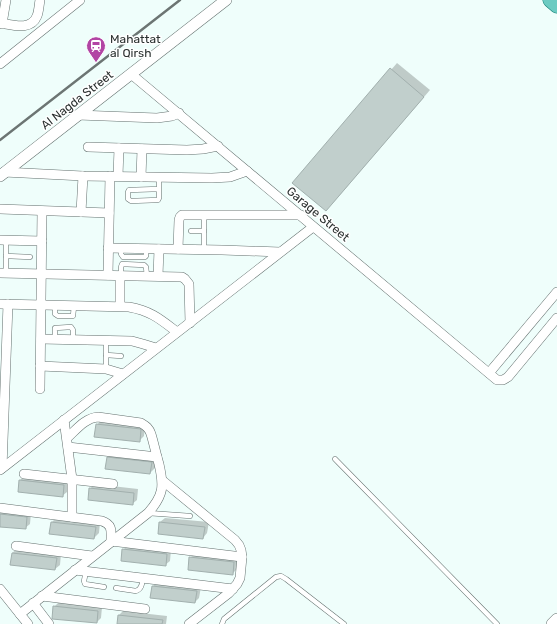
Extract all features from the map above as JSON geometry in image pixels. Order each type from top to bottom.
[{"type":"main road","points":[[550,0],[557,6]]},
{"type":"street","points":[[6,0],[1,24],[21,27],[30,24],[37,16],[40,0]]},
{"type":"street","points":[[0,64],[80,0]]},
{"type":"street","name":"Al Nagda Street","points":[[2,174],[226,0]]},
{"type":"street","name":"Garage Street","points":[[131,74],[497,380],[506,379],[557,318]]},
{"type":"street","points":[[78,115],[157,118],[172,116],[179,113]]},
{"type":"street","points":[[88,147],[195,150],[218,146]]},
{"type":"street","points":[[108,275],[109,213],[119,148]]},
{"type":"street","points":[[141,177],[142,149]]},
{"type":"street","points":[[2,174],[221,178],[247,171]]},
{"type":"street","points":[[81,212],[83,176]]},
{"type":"street","points":[[0,209],[109,213]]},
{"type":"street","points":[[40,389],[42,211]]},
{"type":"street","points":[[178,249],[179,220],[182,215],[301,215]]},
{"type":"street","points":[[1,469],[313,227]]},
{"type":"street","points":[[3,240],[42,241]]},
{"type":"street","points":[[108,248],[204,249],[280,252]]},
{"type":"street","points":[[158,276],[159,248]]},
{"type":"street","points":[[3,273],[182,277],[188,281],[189,284],[190,323]]},
{"type":"street","points":[[120,276],[120,306]]},
{"type":"street","points":[[489,373],[557,292]]},
{"type":"street","points":[[1,469],[4,304],[120,306],[138,308],[155,315],[177,332]]},
{"type":"street","points":[[41,339],[132,341],[156,348]]},
{"type":"street","points":[[40,366],[106,369],[123,374]]},
{"type":"street","points":[[20,614],[148,513],[159,498],[162,490],[163,481],[151,434],[149,429],[141,423],[93,417],[89,419],[68,442]]},
{"type":"street","points":[[64,420],[72,479],[72,517]]},
{"type":"street","points":[[68,442],[157,457]]},
{"type":"street","points":[[24,474],[114,484]]},
{"type":"street","points":[[163,481],[234,540],[239,545],[241,550],[242,557],[240,578],[233,590],[189,624]]},
{"type":"street","points":[[0,508],[106,522],[111,528],[111,541]]},
{"type":"street","points":[[111,541],[242,557]]},
{"type":"street","points":[[16,546],[92,556]]},
{"type":"street","points":[[75,570],[233,590]]},
{"type":"street","points":[[0,589],[28,624]]},
{"type":"street","points":[[42,596],[145,609]]},
{"type":"street","points":[[33,603],[50,624]]},
{"type":"street","points":[[552,624],[557,619]]},
{"type":"lane","points":[[159,177],[159,189],[159,198],[158,201],[131,201],[128,199],[129,190],[159,189]]},
{"type":"lane","points":[[204,215],[204,249]]},
{"type":"lane","points":[[191,231],[204,231]]},
{"type":"lane","points":[[3,240],[6,256],[3,273]]},
{"type":"lane","points":[[6,256],[30,256]]},
{"type":"lane","points":[[106,340],[106,369]]},
{"type":"lane","points":[[106,355],[121,356]]},
{"type":"lane","points":[[335,459],[497,624]]},
{"type":"lane","points":[[148,513],[190,516]]},
{"type":"lane","points":[[86,571],[84,581],[85,584],[104,587]]},
{"type":"lane","points":[[222,624],[224,619],[276,577],[281,576],[344,624]]},
{"type":"lane","points":[[116,588],[136,591],[139,590],[141,588],[143,578]]},
{"type":"building","points":[[390,68],[424,97],[326,211],[292,183]]},
{"type":"building","points":[[96,424],[141,429],[140,442],[94,437]]},
{"type":"building","points":[[107,457],[152,462],[150,474],[105,469]]},
{"type":"building","points":[[19,480],[64,485],[63,497],[18,492]]},
{"type":"building","points":[[89,488],[134,493],[133,505],[88,500]]},
{"type":"building","points":[[0,514],[27,517],[26,529],[0,527]]},
{"type":"building","points":[[51,522],[96,527],[94,539],[49,534]]},
{"type":"building","points":[[159,522],[205,527],[203,539],[158,534]]},
{"type":"building","points":[[122,549],[167,554],[166,566],[121,561]]},
{"type":"building","points":[[12,553],[57,558],[55,570],[10,565]]},
{"type":"building","points":[[189,557],[234,562],[233,575],[188,570]]},
{"type":"building","points":[[152,586],[197,591],[195,603],[150,598]]},
{"type":"building","points":[[53,606],[98,611],[97,623],[52,619]]},
{"type":"building","points":[[118,615],[163,620],[162,624],[117,624]]},
{"type":"railway","points":[[0,140],[180,0]]},
{"type":"place","name":"Mahattat al Qirsh","points":[[96,63]]}]
